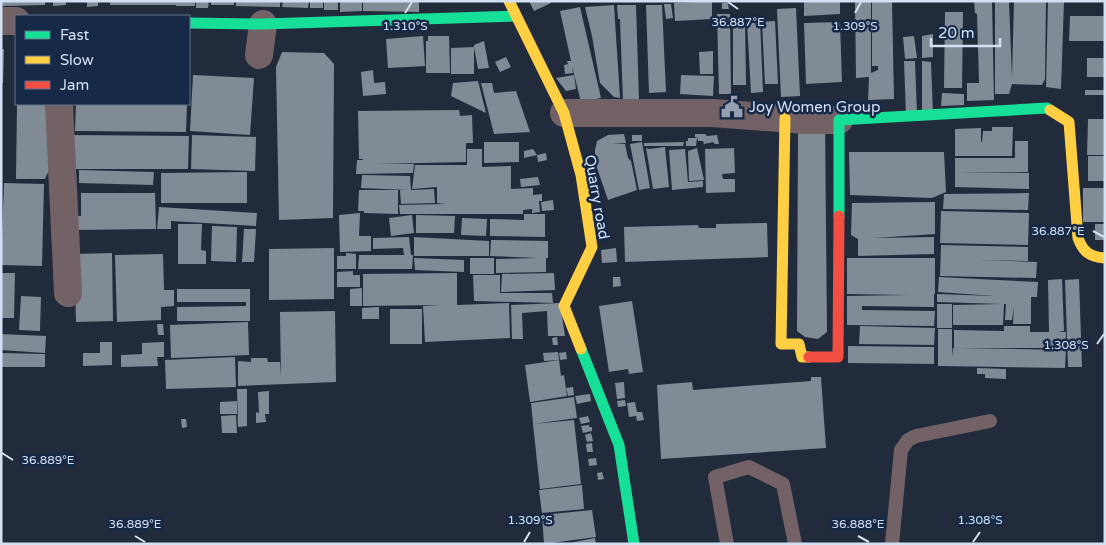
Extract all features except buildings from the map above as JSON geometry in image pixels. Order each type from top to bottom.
[{"type":"street","name":"Quarry road","points":[[509,1],[564,112],[580,175],[592,246],[564,306],[619,445],[634,544]]},
{"type":"street","points":[[190,23],[263,24],[515,16]]},
{"type":"street","points":[[1,21],[15,21]]},
{"type":"street","points":[[259,55],[263,24]]},
{"type":"street","points":[[59,105],[68,292]]},
{"type":"street","points":[[564,112],[712,113],[805,120],[839,120],[1047,108],[1069,122],[1078,238],[1081,248],[1090,256],[1105,258]]},
{"type":"street","points":[[785,118],[781,344],[799,344],[802,357],[838,358],[839,120]]},
{"type":"lane","points":[[892,544],[901,450],[908,440],[916,436],[990,421]]},
{"type":"lane","points":[[727,544],[715,477],[749,466],[783,484],[795,544]]},
{"type":"traffic: fast","points":[[190,23],[263,24],[515,16]]},
{"type":"traffic: fast","points":[[839,216],[839,120],[1047,108],[1050,110]]},
{"type":"traffic: fast","points":[[581,349],[619,445],[634,544]]},
{"type":"traffic: slow","points":[[509,1],[564,113],[581,175],[592,247],[564,306],[581,349]]},
{"type":"traffic: slow","points":[[1050,110],[1069,122],[1078,238],[1082,247],[1088,253],[1105,258]]},
{"type":"traffic: slow","points":[[785,118],[781,344],[799,344],[802,357],[809,357]]},
{"type":"traffic: jam","points":[[809,357],[838,357],[839,216]]},
{"type":"place","name":"Joy Women Group","points":[[732,107]]}]
